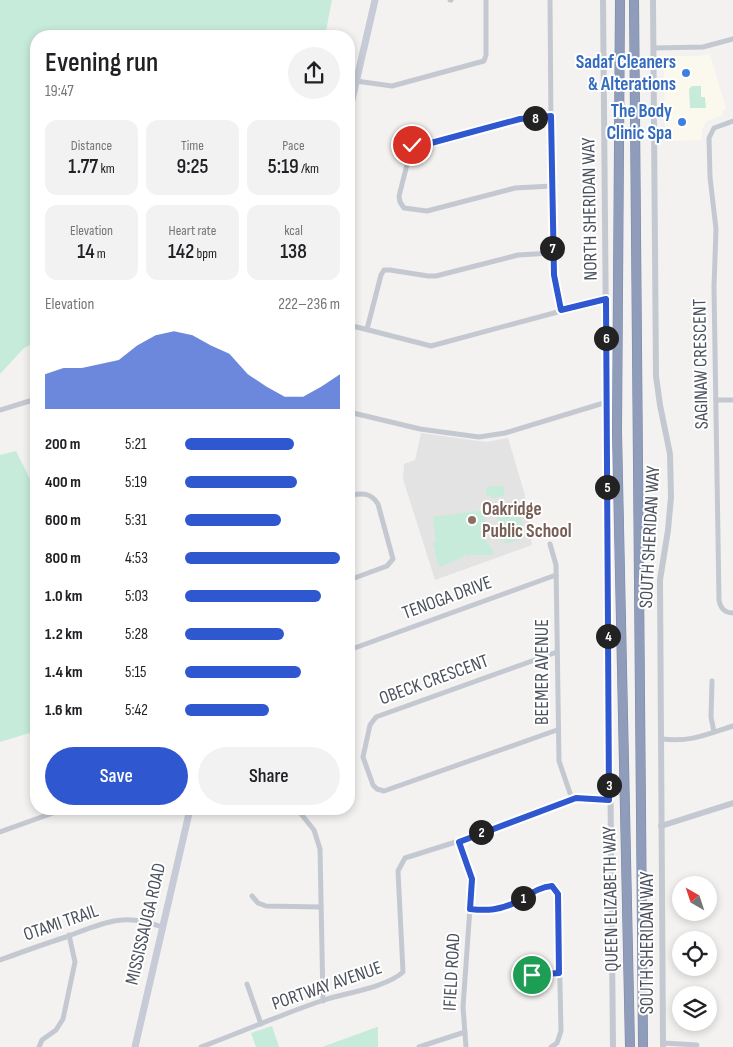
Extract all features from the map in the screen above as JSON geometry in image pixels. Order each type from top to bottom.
[{"type":"highway","name":"QUEEN ELIZABETH WAY","points":[[620,0],[617,432],[630,1047]]},
{"type":"highway","name":"QUEEN ELIZABETH WAY","points":[[634,0],[644,1047]]},
{"type":"main road","points":[[355,86],[375,0]]},
{"type":"main road","name":"MISSISSAUGA ROAD","points":[[135,1047],[189,815]]},
{"type":"street","points":[[356,81],[392,86],[484,61],[486,55],[486,0]]},
{"type":"street","points":[[550,0],[552,253],[555,284],[561,310]]},
{"type":"street","name":"NORTH SHERIDAN WAY","points":[[603,0],[609,800],[613,1047]]},
{"type":"street","name":"SOUTH SHERIDAN WAY","points":[[653,0],[656,376],[670,454],[671,497],[660,580],[663,1045]]},
{"type":"street","points":[[654,48],[703,46],[733,39]]},
{"type":"street","points":[[551,116],[520,119],[431,143],[412,145],[399,196],[404,208],[427,211],[515,188],[552,186]]},
{"type":"street","name":"SAGINAW CRESCENT","points":[[733,121],[714,128],[709,138],[710,177],[716,229],[714,287],[719,600],[720,606],[724,610],[733,613]]},
{"type":"street","points":[[367,329],[384,270],[436,276],[518,255],[552,253]]},
{"type":"street","points":[[355,326],[431,346],[606,299]]},
{"type":"street","points":[[0,410],[30,400]]},
{"type":"street","points":[[716,400],[733,400]]},
{"type":"street","points":[[355,413],[420,429],[479,437],[505,433],[606,402]]},
{"type":"street","points":[[355,495],[366,493],[375,498],[393,558],[387,566],[355,578]]},
{"type":"street","name":"BEEMER AVENUE","points":[[550,544],[556,560],[557,730],[559,761],[572,799]]},
{"type":"street","name":"TENOGA DRIVE","points":[[355,648],[556,575]]},
{"type":"street","name":"OBECK CRESCENT","points":[[557,652],[376,717],[370,725],[363,757],[373,785],[377,790],[384,791],[557,730]]},
{"type":"street","points":[[712,681],[711,717],[714,732]]},
{"type":"street","points":[[662,739],[684,741],[733,726]]},
{"type":"street","name":"PORTWAY AVENUE","points":[[201,1047],[322,1001],[386,982],[403,972],[398,871],[404,858],[459,842],[572,799],[609,800]]},
{"type":"street","points":[[661,826],[733,803]]},
{"type":"street","points":[[0,832],[47,815]]},
{"type":"street","points":[[302,815],[314,830],[320,849],[322,1001]]},
{"type":"street","name":"IFIELD ROAD","points":[[459,842],[472,879],[464,1007],[466,1047]]},
{"type":"street","points":[[470,909],[485,910],[505,907],[538,890],[552,886],[558,894],[561,1032],[557,1043],[551,1047]]},
{"type":"street","points":[[252,896],[258,903],[266,906],[321,907]]},
{"type":"street","name":"OTAMI TRAIL","points":[[0,960],[105,922],[131,919],[162,927]]},
{"type":"street","points":[[39,1047],[42,1040],[56,1030],[64,1019],[75,962],[69,936]]},
{"type":"street","points":[[532,975],[559,973]]},
{"type":"street","points":[[247,984],[261,1024]]},
{"type":"street","points":[[419,1047],[465,1032]]},
{"type":"street","points":[[663,1045],[696,1045]]},
{"type":"shaded area","points":[[710,54],[726,109],[722,111],[723,115],[705,123],[701,140],[665,141],[664,61],[669,56]]},
{"type":"shaded area","name":"Oakridge Public School","points":[[421,433],[486,442],[508,438],[525,495],[532,545],[435,580],[403,479],[404,464],[415,460]]},
{"type":"green space","points":[[0,0],[332,0],[326,30],[30,30],[30,345],[24,348],[0,374]]},
{"type":"green space","points":[[692,86],[701,86],[701,97],[705,97],[706,108],[690,108],[689,89]]},
{"type":"green space","points":[[16,451],[30,479],[30,733],[0,742],[0,455]]},
{"type":"green space","points":[[504,486],[504,496],[492,498],[486,495],[486,487]]},
{"type":"green space","points":[[517,505],[526,537],[505,544],[495,511]]},
{"type":"green space","points":[[484,510],[488,537],[484,538],[494,553],[493,555],[466,555],[464,552],[464,556],[441,567],[438,565],[433,543],[436,541],[433,517]]},
{"type":"green space","points":[[272,1026],[279,1047],[256,1047],[251,1033]]},
{"type":"green space","points":[[377,1027],[378,1047],[322,1047]]},
{"type":"place","name":"Sadaf Cleaners & Alterations","points":[[686,73]]},
{"type":"place","name":"The Body Clinic Spa","points":[[682,122]]},
{"type":"place","name":"Oakridge Public School","points":[[472,520]]},
{"type":"route","points":[[412,145],[431,143],[520,119],[551,116],[552,253],[555,284],[561,310],[606,299],[609,800],[576,798],[459,842],[472,879],[470,909],[485,910],[505,907],[546,886],[552,886],[556,889],[558,894],[559,973],[532,975]]}]
